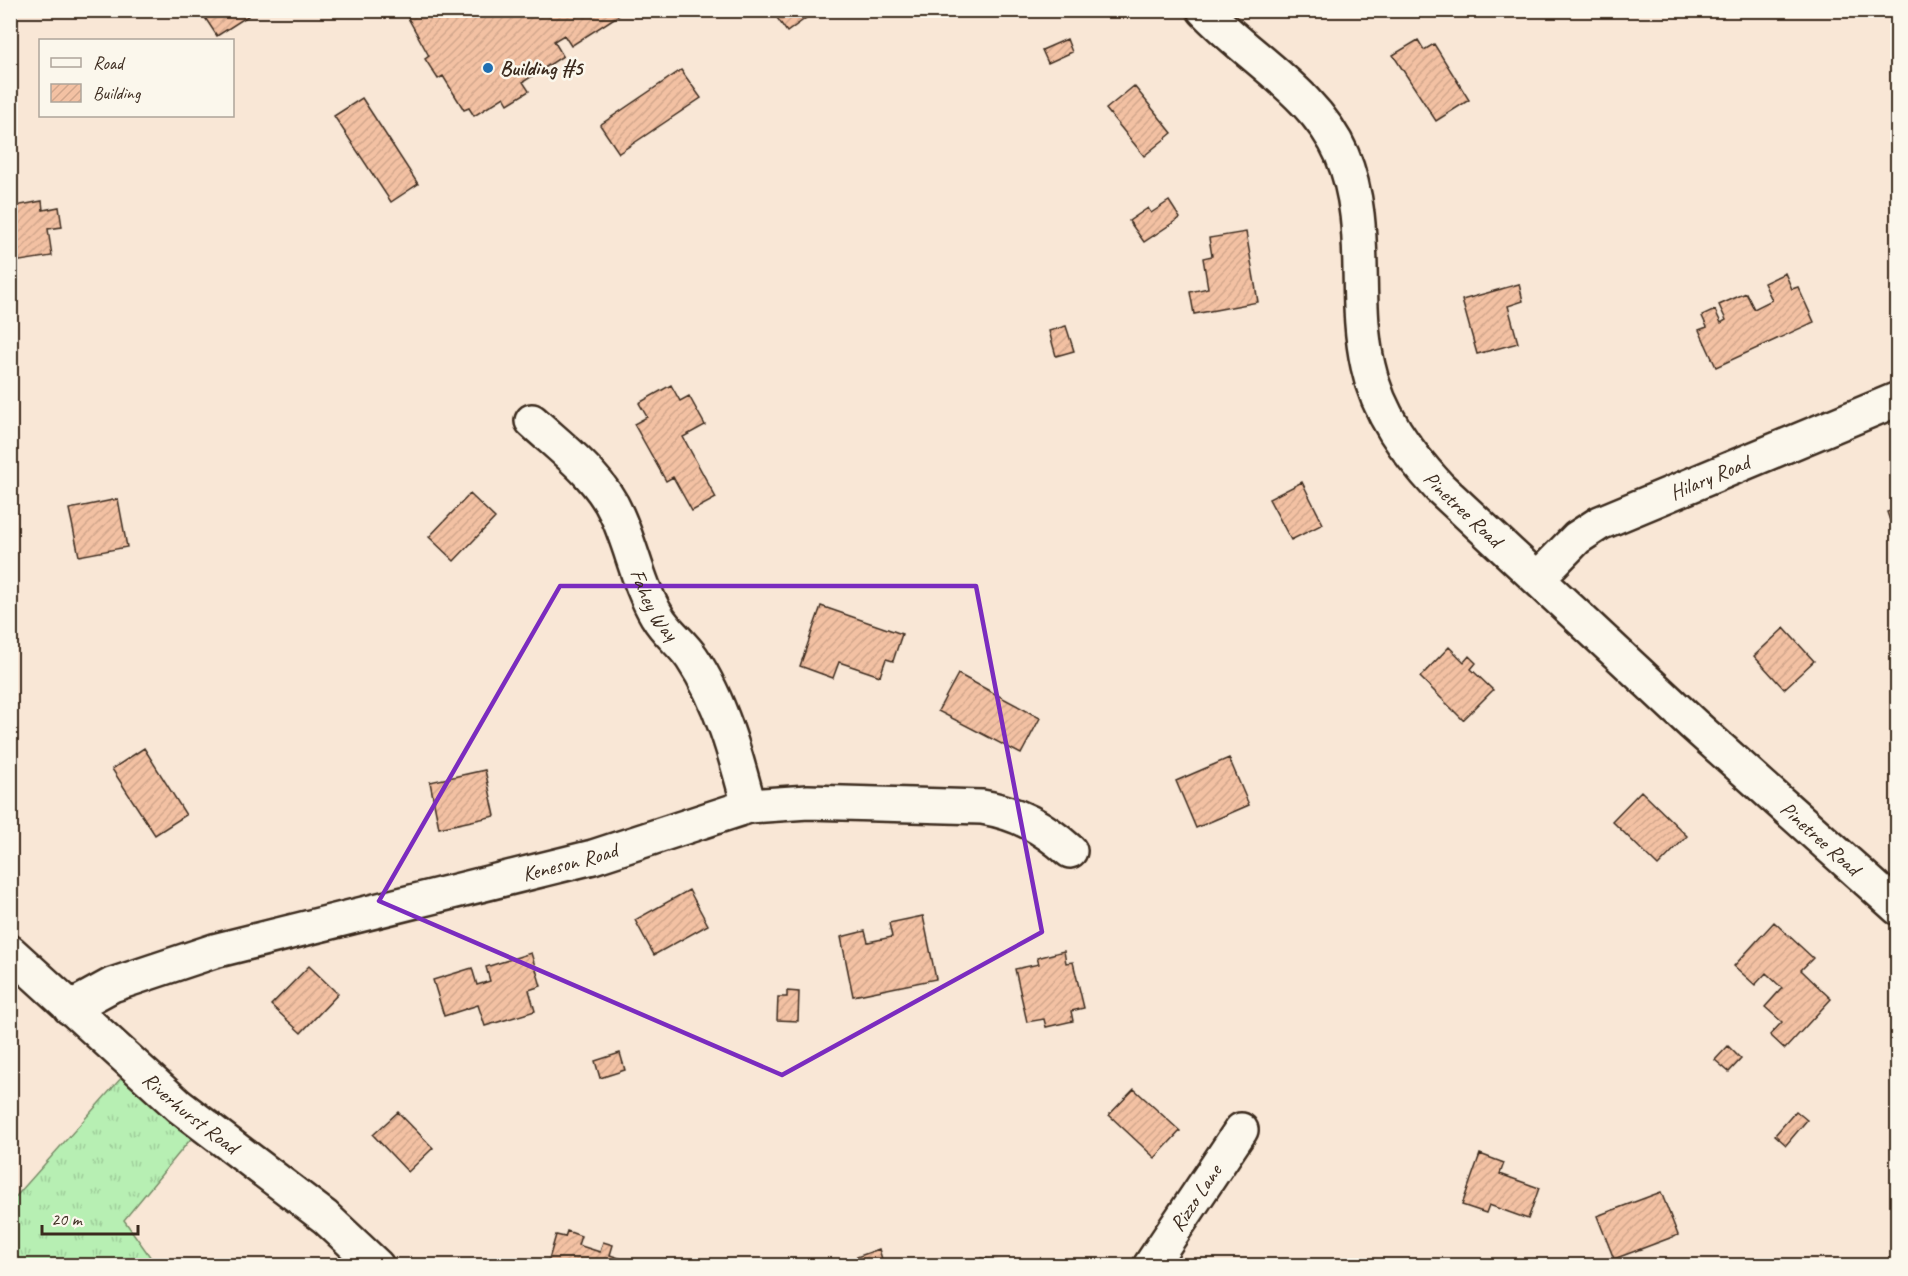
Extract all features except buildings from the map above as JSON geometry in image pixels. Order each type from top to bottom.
[{"type":"street","name":"Pinetree Road","points":[[1204,10],[1304,102],[1324,125],[1341,152],[1353,182],[1358,212],[1363,333],[1368,366],[1378,399],[1394,431],[1438,487],[1694,725],[1898,908]]},
{"type":"street","name":"Hilary Road","points":[[1538,578],[1577,538],[1600,523],[1898,399]]},
{"type":"street","name":"Fahey Way","points":[[532,421],[596,482],[617,515],[646,596],[658,619],[690,655],[702,675],[729,739],[749,806]]},
{"type":"street","name":"Keneson Road","points":[[70,1008],[112,985],[214,951],[593,857],[749,806],[808,802],[982,807],[1009,812],[1031,821],[1070,851]]},
{"type":"street","name":"Riverhurst Road","points":[[10,952],[179,1106],[325,1217],[377,1266]]},
{"type":"street","name":"Rizzo Lane","points":[[1150,1266],[1241,1130]]},
{"type":"highlighted area","points":[[560,586],[976,586],[1042,932],[782,1075],[379,901]]},
{"type":"green space","points":[[123,1076],[194,1135],[124,1220],[156,1265],[11,1266],[11,1202]]},
{"type":"place","name":"Building #5","points":[[488,68]]}]
